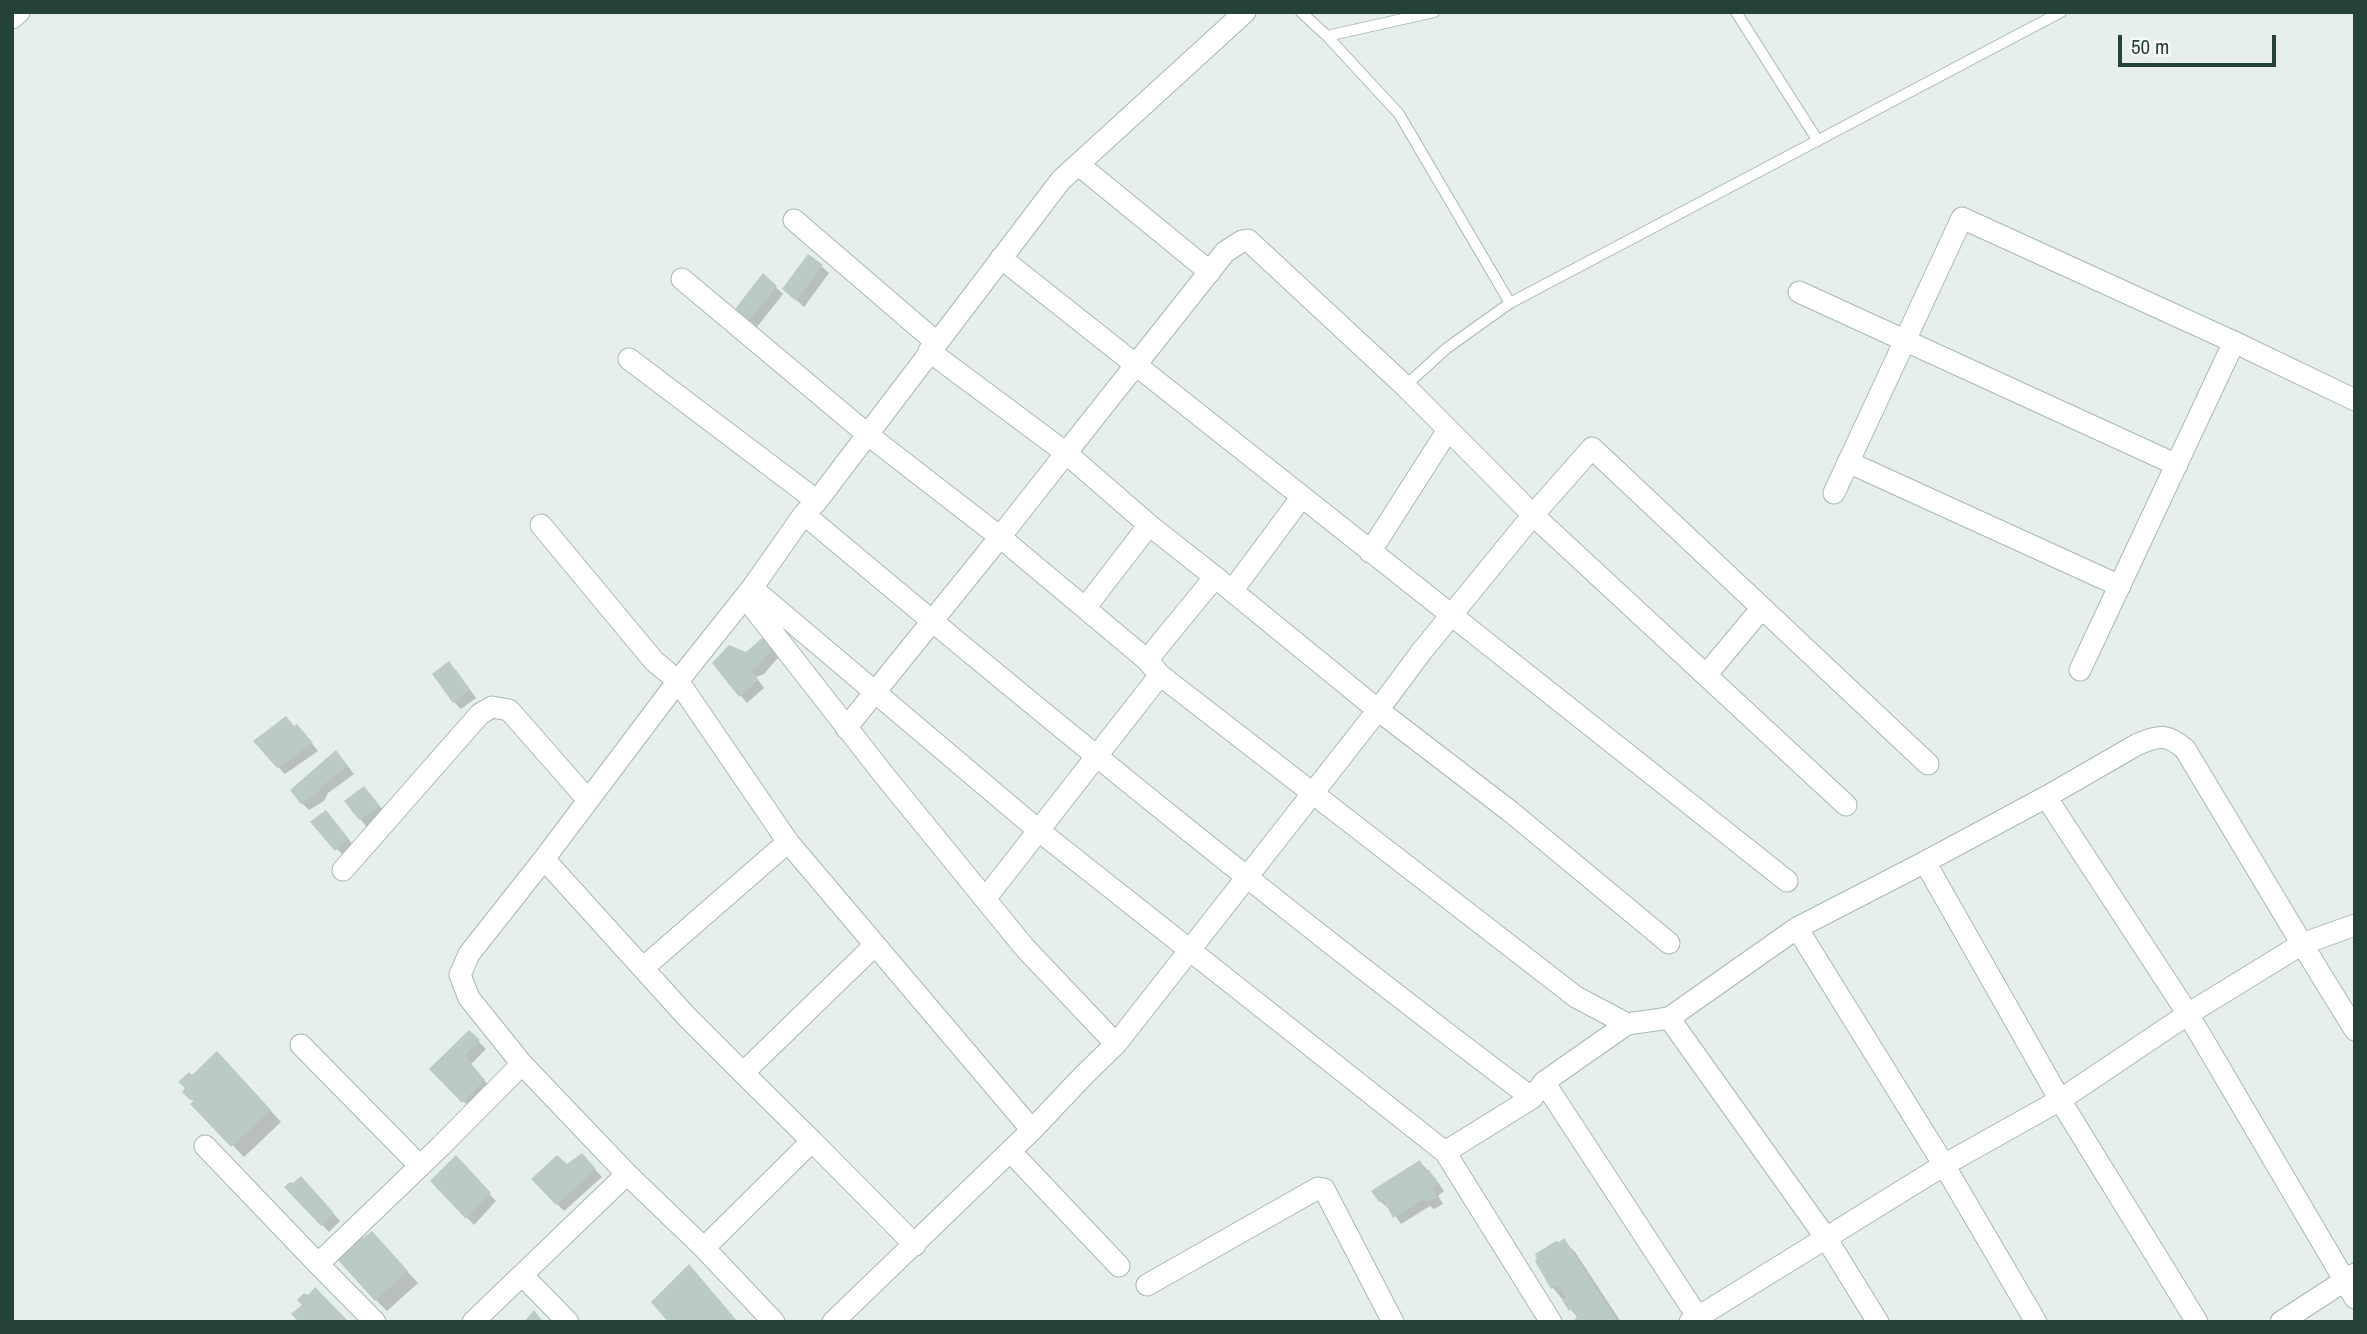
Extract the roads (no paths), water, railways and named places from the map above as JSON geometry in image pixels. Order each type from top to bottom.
[{"type":"street","points":[[12,18],[19,12]]},
{"type":"street","points":[[774,1322],[522,1064],[470,998],[460,975],[469,954],[748,593],[1061,180],[1245,12]]},
{"type":"street","points":[[1079,165],[1210,272]]},
{"type":"street","points":[[1834,492],[1962,218],[2355,400]]},
{"type":"street","points":[[794,220],[932,347],[1066,453],[1149,525],[1378,710],[1511,812],[1669,943]]},
{"type":"street","points":[[846,728],[1225,253],[1234,245],[1248,240],[1405,386],[1533,515],[1846,805]]},
{"type":"street","points":[[1001,258],[1787,881]]},
{"type":"street","points":[[682,279],[867,433],[1000,537],[1153,667],[1576,998],[1628,1024]]},
{"type":"street","points":[[1798,292],[2177,465]]},
{"type":"street","points":[[2080,670],[2234,342]]},
{"type":"street","points":[[629,359],[811,507],[932,621],[1247,878],[1538,1090],[1696,1320],[1944,1165],[2060,1100],[2188,1014],[2302,944],[2355,925]]},
{"type":"street","points":[[1370,552],[1448,430]]},
{"type":"street","points":[[833,1322],[915,1245],[1116,1044],[1450,616],[1592,447],[1928,764]]},
{"type":"street","points":[[1848,461],[2120,586]]},
{"type":"street","points":[[1232,591],[1301,498]]},
{"type":"street","points":[[541,525],[654,661],[678,681],[788,842],[1032,1130]]},
{"type":"street","points":[[1085,608],[1149,525]]},
{"type":"street","points":[[985,899],[1096,755],[1215,577]]},
{"type":"street","points":[[748,593],[874,693],[1038,830],[1445,1152],[1551,1322]]},
{"type":"street","points":[[748,593],[846,728],[985,899],[1025,948],[1116,1044]]},
{"type":"street","points":[[1706,675],[1762,608]]},
{"type":"street","points":[[343,870],[480,714],[492,707],[509,710],[588,800]]},
{"type":"street","points":[[1445,1152],[1538,1090],[1628,1024],[1669,1018],[1797,928],[2046,797],[2138,744],[2163,737],[2174,740],[2185,750],[2355,1030]]},
{"type":"street","points":[[2046,797],[2188,1014],[2351,1284],[2281,1322]]},
{"type":"street","points":[[643,968],[788,842]]},
{"type":"street","points":[[544,859],[687,1017],[915,1245]]},
{"type":"street","points":[[1925,862],[2060,1100],[2197,1322]]},
{"type":"street","points":[[1797,928],[1944,1165],[2036,1322]]},
{"type":"street","points":[[743,1073],[875,945]]},
{"type":"street","points":[[1669,1018],[1826,1238],[1878,1322]]},
{"type":"street","points":[[301,1045],[420,1166]]},
{"type":"street","points":[[318,1264],[522,1064]]},
{"type":"street","points":[[704,1248],[812,1141]]},
{"type":"street","points":[[205,1146],[375,1322]]},
{"type":"street","points":[[1010,1151],[1119,1266]]},
{"type":"street","points":[[473,1322],[627,1174]]},
{"type":"street","points":[[1147,1285],[1318,1188],[1324,1189],[1393,1322]]},
{"type":"street","points":[[522,1275],[568,1322]]},
{"type":"lane","points":[[1301,12],[1327,36],[1399,114],[1510,303]]},
{"type":"lane","points":[[1327,36],[1434,12]]},
{"type":"lane","points":[[1736,12],[1818,141]]},
{"type":"lane","points":[[1405,386],[1447,348],[1510,303],[2061,12]]}]
